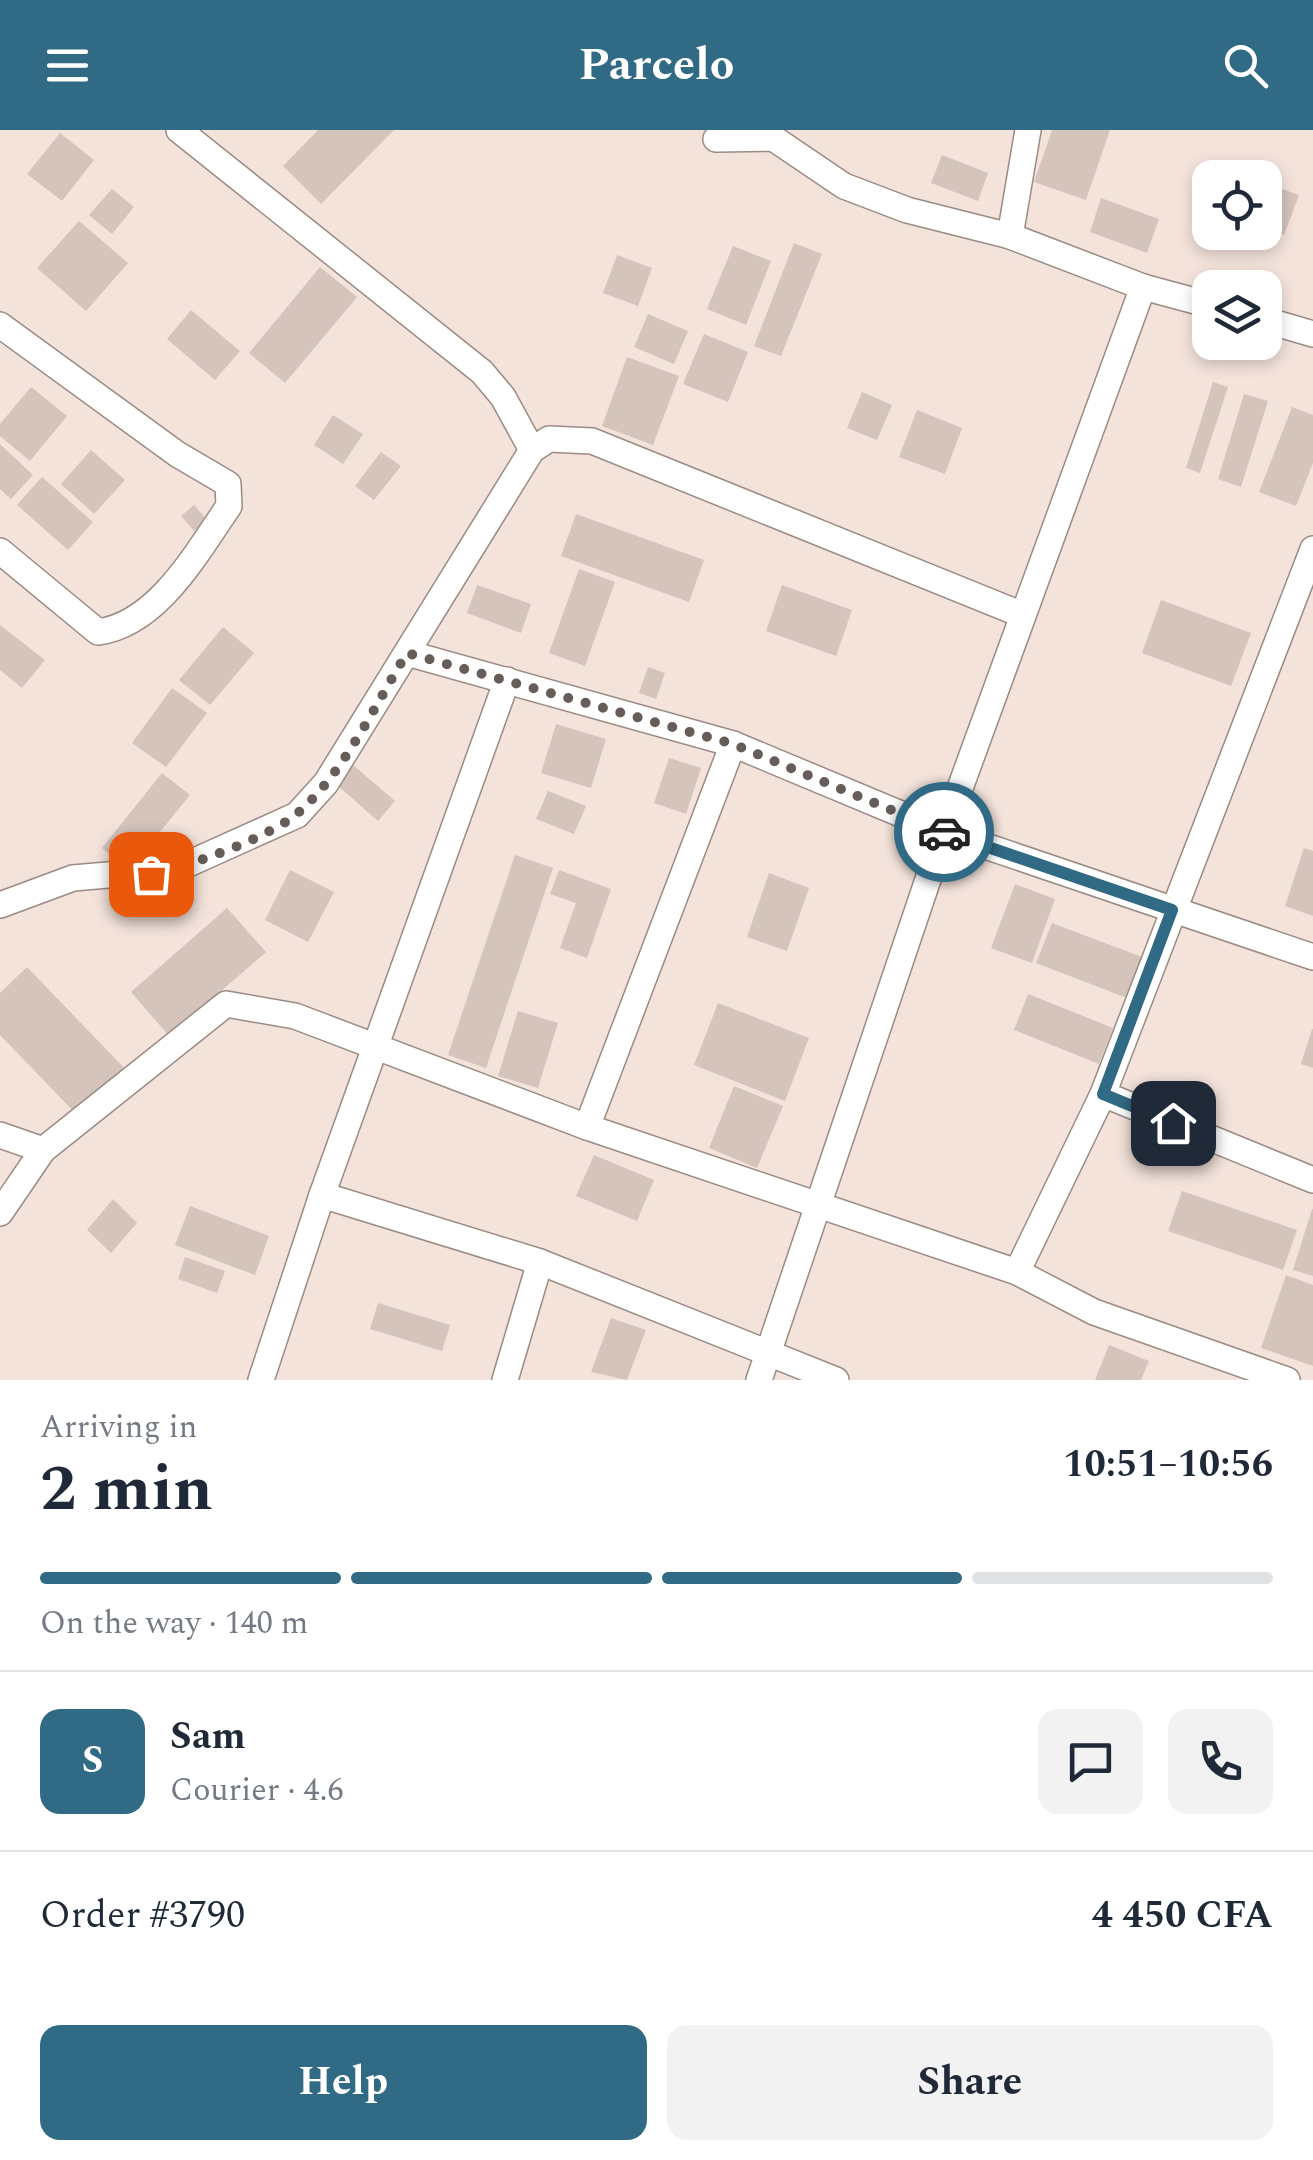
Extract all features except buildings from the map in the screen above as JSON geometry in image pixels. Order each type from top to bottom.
[{"type":"street","points":[[179,130],[482,372],[503,397],[532,450]]},
{"type":"street","points":[[1010,236],[1028,130]]},
{"type":"street","points":[[716,138],[774,134],[844,186],[907,210],[1010,236],[1143,287],[1192,301]]},
{"type":"street","points":[[759,1380],[944,832],[1143,287]]},
{"type":"street","points":[[0,324],[177,454],[228,484],[229,506],[152,606],[121,629],[98,632],[0,551]]},
{"type":"street","points":[[1282,325],[1313,334]]},
{"type":"street","points":[[0,906],[72,878],[177,869],[297,815],[326,783],[532,450],[550,439],[592,441],[1022,615]]},
{"type":"street","points":[[1018,1272],[1103,1094],[1313,549]]},
{"type":"street","points":[[407,653],[733,744],[944,832],[1313,957]]},
{"type":"street","points":[[261,1380],[374,1047],[507,680]]},
{"type":"street","points":[[587,1127],[733,744]]},
{"type":"street","points":[[0,1213],[43,1150],[226,1004],[295,1016],[587,1127],[817,1208],[1018,1272],[1112,1319],[1287,1380]]},
{"type":"street","points":[[1103,1094],[1313,1180]]},
{"type":"street","points":[[0,1136],[43,1150]]},
{"type":"street","points":[[322,1195],[540,1262],[836,1380]]},
{"type":"street","points":[[505,1380],[540,1262]]},
{"type":"way so far","points":[[151,874],[207,858],[297,815],[326,783],[407,653],[733,744],[944,832]]},
{"type":"route","points":[[944,832],[1172,910],[1103,1094],[1173,1123]]}]
